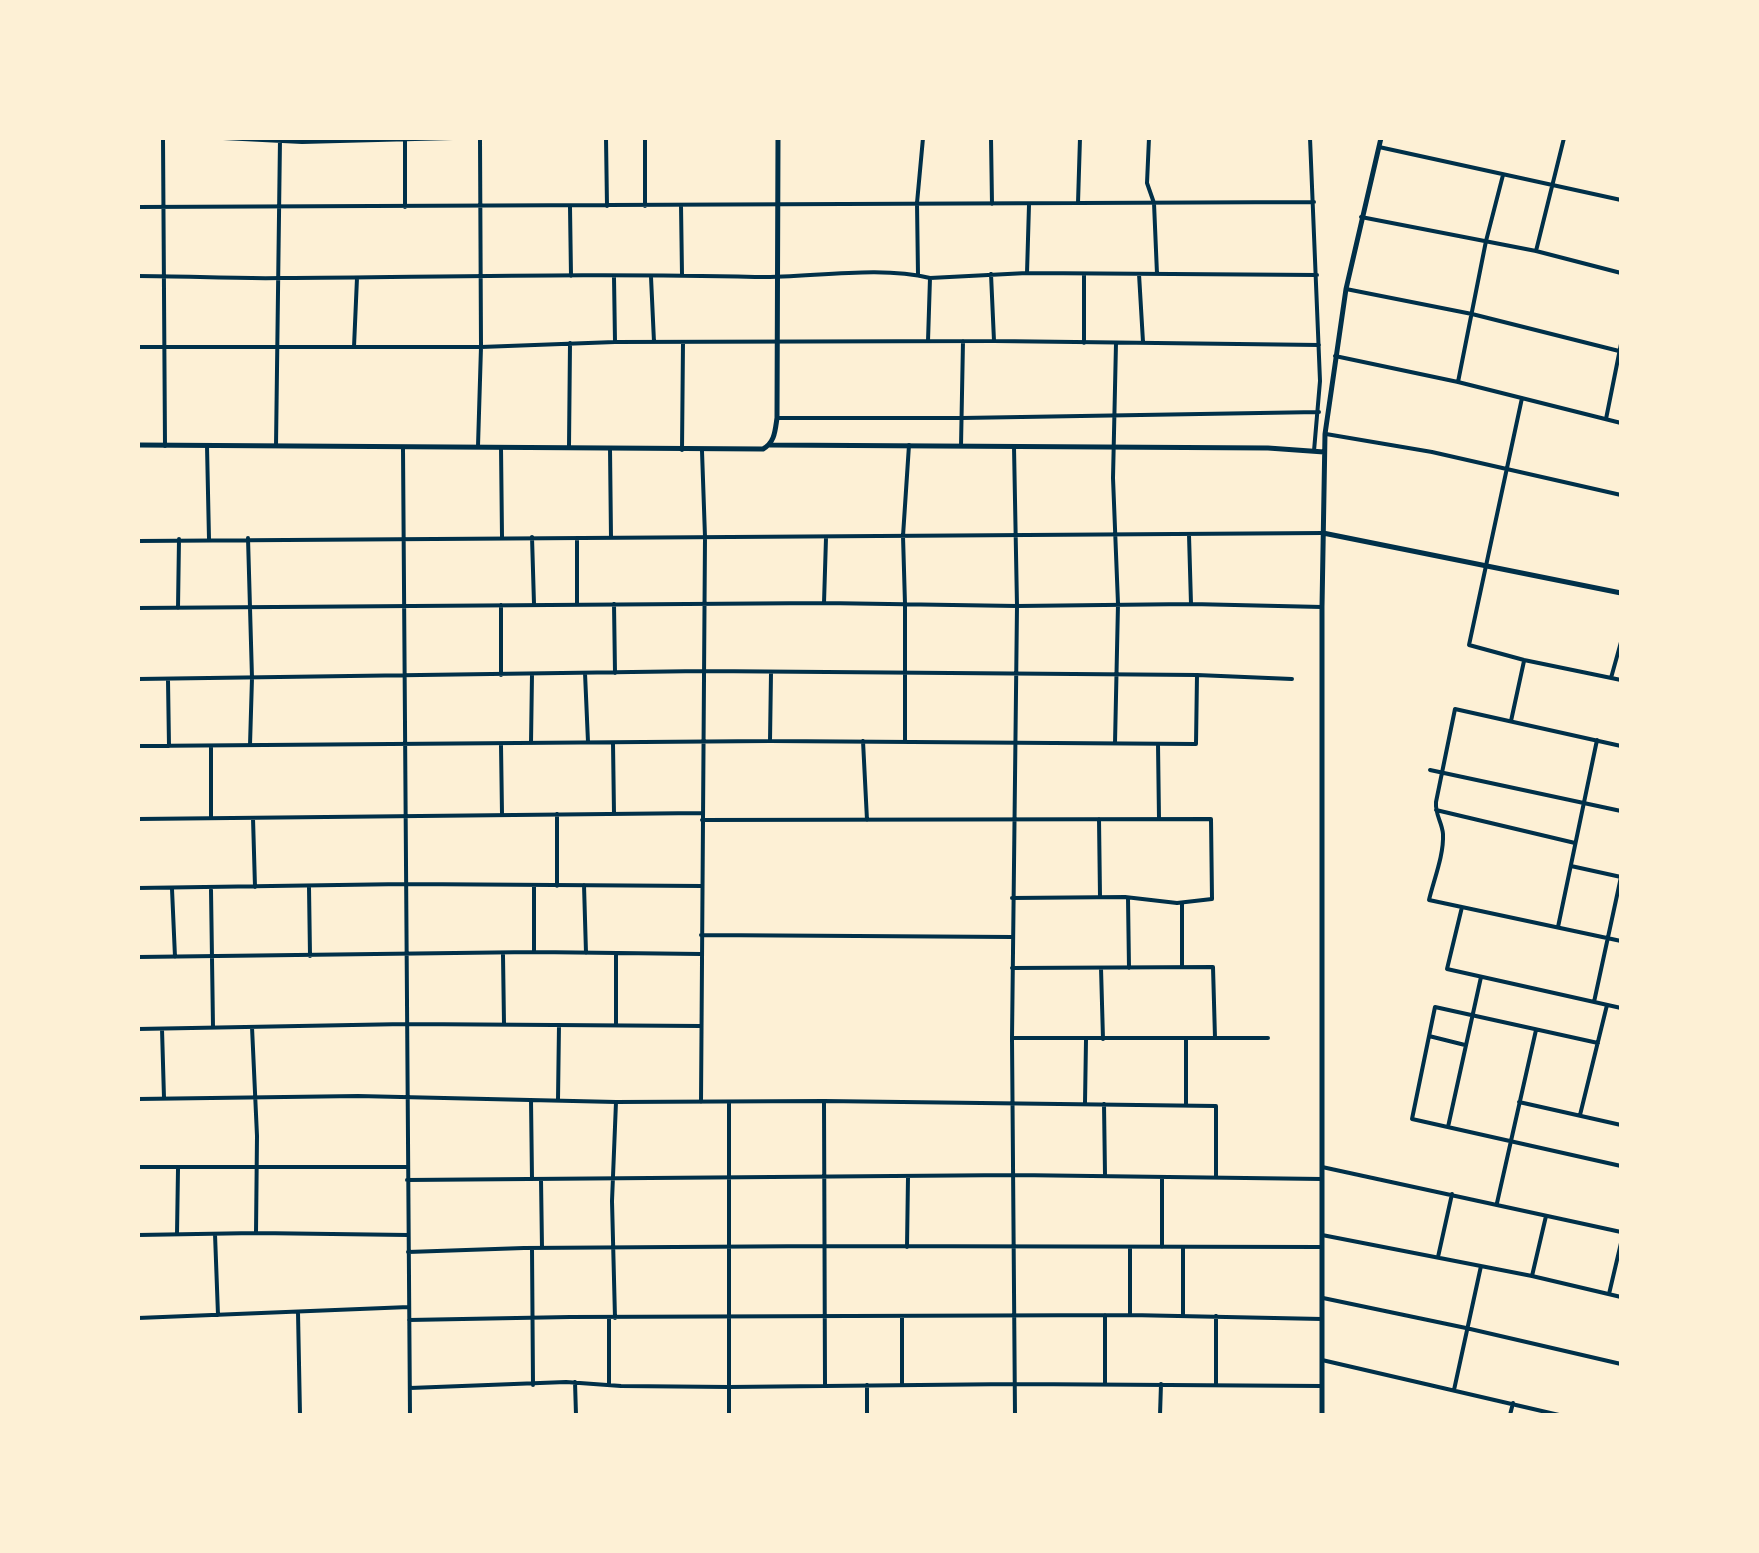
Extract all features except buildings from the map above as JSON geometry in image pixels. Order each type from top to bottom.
[{"type":"street","points":[[163,138],[165,446]]},
{"type":"street","points":[[223,138],[453,138]]},
{"type":"street","points":[[478,446],[480,138]]},
{"type":"street","points":[[606,138],[607,206]]},
{"type":"street","points":[[645,138],[645,206]]},
{"type":"street","points":[[770,445],[775,436],[777,418],[779,343],[778,138]]},
{"type":"street","points":[[918,275],[917,203],[923,138]]},
{"type":"street","points":[[991,138],[992,204]]},
{"type":"street","points":[[1078,203],[1080,138]]},
{"type":"street","points":[[1149,138],[1147,183],[1154,203],[1157,274]]},
{"type":"street","points":[[1310,138],[1319,345],[1319,412],[1314,451]]},
{"type":"street","points":[[1322,1415],[1324,452],[1346,289],[1381,138]]},
{"type":"street","points":[[1536,251],[1564,138]]},
{"type":"street","points":[[276,446],[280,139]]},
{"type":"street","points":[[405,139],[405,207]]},
{"type":"street","points":[[1379,147],[1621,200]]},
{"type":"street","points":[[1458,382],[1486,241],[1503,175]]},
{"type":"street","points":[[138,207],[1314,202]]},
{"type":"street","points":[[681,205],[682,275]]},
{"type":"street","points":[[1027,273],[1029,205]]},
{"type":"street","points":[[570,206],[571,276]]},
{"type":"street","points":[[1361,217],[1536,251],[1621,273]]},
{"type":"street","points":[[138,276],[278,279],[860,274],[960,278],[1027,273],[1317,275]]},
{"type":"street","points":[[991,274],[994,341]]},
{"type":"street","points":[[1084,274],[1084,343]]},
{"type":"street","points":[[1139,274],[1143,342]]},
{"type":"street","points":[[651,276],[654,342]]},
{"type":"street","points":[[614,277],[615,342]]},
{"type":"street","points":[[354,347],[357,278]]},
{"type":"street","points":[[928,341],[930,278]]},
{"type":"street","points":[[1346,289],[1472,314],[1619,351]]},
{"type":"street","points":[[138,347],[481,347],[615,342],[928,341],[1319,345]]},
{"type":"street","points":[[961,446],[963,341]]},
{"type":"street","points":[[682,450],[683,342]]},
{"type":"street","points":[[569,447],[570,343]]},
{"type":"street","points":[[1115,743],[1118,604],[1113,478],[1116,343]]},
{"type":"street","points":[[1606,419],[1621,344]]},
{"type":"street","points":[[1335,356],[1458,382],[1621,423]]},
{"type":"street","points":[[1522,398],[1469,645],[1621,680]]},
{"type":"street","points":[[777,418],[1319,412]]},
{"type":"street","points":[[1325,434],[1432,452],[1621,495]]},
{"type":"street","points":[[138,445],[501,446],[702,451],[745,451],[770,445],[1114,446],[1324,452]]},
{"type":"street","points":[[905,741],[903,536],[909,445]]},
{"type":"street","points":[[207,446],[209,539]]},
{"type":"street","points":[[501,446],[502,537]]},
{"type":"street","points":[[1014,447],[1017,606],[1012,898],[1015,1415]]},
{"type":"street","points":[[403,448],[410,1415]]},
{"type":"street","points":[[610,448],[611,538]]},
{"type":"street","points":[[701,1102],[705,537],[702,451]]},
{"type":"street","points":[[138,541],[1323,533],[1621,593]]},
{"type":"street","points":[[1189,535],[1191,604]]},
{"type":"street","points":[[532,537],[534,604]]},
{"type":"street","points":[[824,603],[826,537]]},
{"type":"street","points":[[248,538],[252,678],[250,745]]},
{"type":"street","points":[[577,538],[577,604]]},
{"type":"street","points":[[178,608],[179,539]]},
{"type":"street","points":[[138,608],[824,603],[1322,607]]},
{"type":"street","points":[[614,604],[615,673]]},
{"type":"street","points":[[501,605],[501,675]]},
{"type":"street","points":[[1611,678],[1621,642]]},
{"type":"street","points":[[1511,721],[1524,660]]},
{"type":"street","points":[[138,679],[703,671],[1197,675],[1292,679]]},
{"type":"street","points":[[585,673],[588,742]]},
{"type":"street","points":[[770,741],[771,673]]},
{"type":"street","points":[[531,743],[532,674]]},
{"type":"street","points":[[138,746],[770,741],[1196,744],[1197,675]]},
{"type":"street","points":[[168,679],[169,746]]},
{"type":"street","points":[[1621,746],[1455,709],[1436,810],[1443,840],[1429,900],[1621,941]]},
{"type":"street","points":[[1558,927],[1597,740]]},
{"type":"street","points":[[863,741],[867,820]]},
{"type":"street","points":[[613,743],[614,814]]},
{"type":"street","points":[[501,744],[502,814]]},
{"type":"street","points":[[1158,744],[1159,819]]},
{"type":"street","points":[[211,746],[211,818]]},
{"type":"street","points":[[1430,770],[1621,811]]},
{"type":"street","points":[[1436,810],[1575,843]]},
{"type":"street","points":[[138,819],[702,813]]},
{"type":"street","points":[[557,814],[557,886]]},
{"type":"street","points":[[253,817],[255,887]]},
{"type":"street","points":[[1099,819],[1100,897]]},
{"type":"street","points":[[702,820],[1211,819],[1212,899],[1182,903],[1100,897],[1012,898]]},
{"type":"street","points":[[1571,866],[1621,877],[1594,1002]]},
{"type":"street","points":[[138,888],[405,884],[702,886]]},
{"type":"street","points":[[584,885],[586,953]]},
{"type":"street","points":[[534,886],[534,952]]},
{"type":"street","points":[[309,887],[310,956]]},
{"type":"street","points":[[172,889],[175,957]]},
{"type":"street","points":[[211,889],[213,1027]]},
{"type":"street","points":[[1128,898],[1129,968]]},
{"type":"street","points":[[1182,903],[1182,967]]},
{"type":"street","points":[[1462,907],[1447,969],[1621,1008]]},
{"type":"street","points":[[701,935],[1012,937]]},
{"type":"street","points":[[138,957],[503,955],[534,952],[701,954]]},
{"type":"street","points":[[616,954],[616,1025]]},
{"type":"street","points":[[503,955],[504,1024]]},
{"type":"street","points":[[1012,968],[1213,967],[1215,1038]]},
{"type":"street","points":[[1101,968],[1103,1039]]},
{"type":"street","points":[[1448,1127],[1481,977]]},
{"type":"street","points":[[1580,1115],[1607,1005]]},
{"type":"street","points":[[1598,1043],[1435,1007],[1412,1119],[1621,1166]]},
{"type":"street","points":[[138,1029],[406,1024],[701,1026]]},
{"type":"street","points":[[558,1100],[559,1025]]},
{"type":"street","points":[[252,1027],[256,1233]]},
{"type":"street","points":[[162,1029],[164,1098]]},
{"type":"street","points":[[1496,1204],[1536,1030]]},
{"type":"street","points":[[1429,1036],[1465,1045]]},
{"type":"street","points":[[1012,1038],[1268,1038]]},
{"type":"street","points":[[1186,1038],[1186,1105]]},
{"type":"street","points":[[1085,1103],[1086,1040]]},
{"type":"street","points":[[138,1099],[254,1096],[1216,1106],[1216,1177]]},
{"type":"street","points":[[531,1100],[532,1179]]},
{"type":"street","points":[[824,1101],[825,1386]]},
{"type":"street","points":[[609,1385],[616,1102]]},
{"type":"street","points":[[729,1102],[729,1415]]},
{"type":"street","points":[[1519,1102],[1621,1125]]},
{"type":"street","points":[[1104,1104],[1105,1175]]},
{"type":"street","points":[[138,1167],[408,1167]]},
{"type":"street","points":[[1322,1167],[1621,1232]]},
{"type":"street","points":[[177,1234],[178,1168]]},
{"type":"street","points":[[407,1180],[1015,1175],[1322,1179]]},
{"type":"street","points":[[907,1247],[908,1177]]},
{"type":"street","points":[[1162,1177],[1162,1247]]},
{"type":"street","points":[[541,1179],[542,1248]]},
{"type":"street","points":[[1438,1257],[1452,1194]]},
{"type":"street","points":[[1532,1276],[1546,1215]]},
{"type":"street","points":[[215,1234],[218,1315]]},
{"type":"street","points":[[138,1235],[408,1235]]},
{"type":"street","points":[[1322,1235],[1532,1276],[1621,1297]]},
{"type":"street","points":[[1609,1294],[1621,1243]]},
{"type":"street","points":[[408,1252],[826,1246],[1321,1247]]},
{"type":"street","points":[[1130,1247],[1130,1315]]},
{"type":"street","points":[[532,1248],[533,1385]]},
{"type":"street","points":[[1183,1248],[1183,1315]]},
{"type":"street","points":[[1454,1390],[1481,1266]]},
{"type":"street","points":[[1322,1298],[1621,1364]]},
{"type":"street","points":[[138,1318],[409,1307]]},
{"type":"street","points":[[298,1312],[300,1415]]},
{"type":"street","points":[[409,1320],[1016,1315],[1322,1319]]},
{"type":"street","points":[[1105,1315],[1105,1384]]},
{"type":"street","points":[[902,1316],[902,1385]]},
{"type":"street","points":[[1216,1316],[1216,1385]]},
{"type":"street","points":[[1322,1360],[1559,1415]]},
{"type":"street","points":[[410,1388],[575,1382],[729,1387],[1015,1384],[1322,1386]]},
{"type":"street","points":[[575,1382],[576,1415]]},
{"type":"street","points":[[1160,1415],[1161,1384]]},
{"type":"street","points":[[867,1385],[867,1415]]},
{"type":"street","points":[[1510,1415],[1513,1403]]}]
